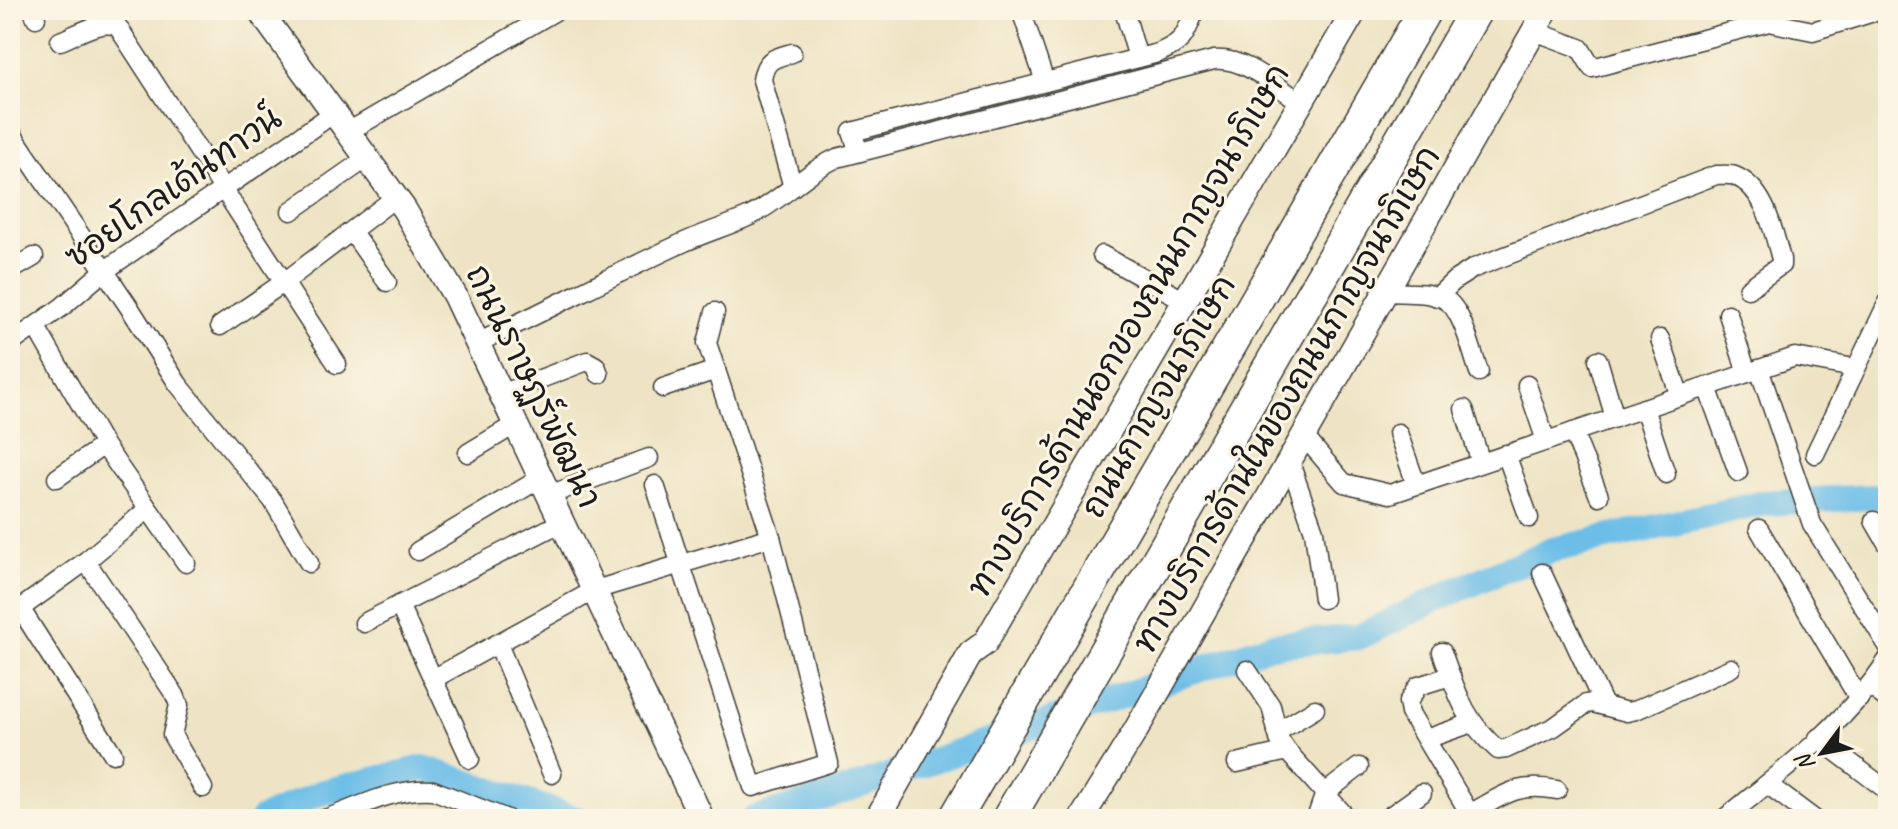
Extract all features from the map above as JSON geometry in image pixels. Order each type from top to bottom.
[{"type":"highway","name":"ถนนกาญจนาภิเษก","points":[[955,819],[1425,10]]},
{"type":"highway","points":[[1008,819],[1476,10]]},
{"type":"main road","name":"ถนนราษฏร์พัฒนา","points":[[259,10],[396,197],[455,296],[699,813]]},
{"type":"main road","name":"ทางบริการด้านนอกของถนนกาญจนาภิเษก","points":[[877,819],[952,702],[984,661],[985,643],[1355,10]]},
{"type":"main road","name":"ทางบริการด้านในของถนนกาญจนาภิเษก","points":[[1081,819],[1136,730],[1540,21]]},
{"type":"main road","name":"ทางบริการด้านนอกของถนนกาญจนาภิเษก","points":[[893,819],[952,702]]},
{"type":"street","name":"ซอยโกลเด้นทาวน์","points":[[10,344],[36,327],[104,271],[222,189],[341,122],[557,10]]},
{"type":"street","points":[[1021,10],[1045,82]]},
{"type":"street","points":[[1124,10],[1138,58]]},
{"type":"street","points":[[859,152],[852,132],[1138,58],[1176,45],[1184,38],[1195,10]]},
{"type":"street","points":[[1540,21],[1580,48],[1592,68],[1769,22],[1813,31],[1880,10]]},
{"type":"street","points":[[60,41],[102,25],[114,24],[118,27],[337,364]]},
{"type":"street","points":[[792,53],[766,62],[762,80],[793,187]]},
{"type":"street","points":[[477,343],[678,244],[751,216],[818,166],[859,152],[1214,60],[1227,59],[1239,63],[1301,102]]},
{"type":"street","points":[[10,131],[178,384],[273,501],[309,563]]},
{"type":"street","points":[[291,211],[367,158]]},
{"type":"street","points":[[1437,297],[1474,268],[1716,175],[1734,175],[1748,185],[1765,206],[1781,259],[1781,265],[1774,272],[1748,289]]},
{"type":"street","points":[[220,326],[283,283],[396,197]]},
{"type":"street","points":[[352,232],[387,282]]},
{"type":"street","points":[[1102,255],[1185,301]]},
{"type":"street","points":[[10,271],[34,257]]},
{"type":"street","points":[[1387,292],[1446,299],[1454,307],[1479,372]]},
{"type":"street","points":[[1815,454],[1888,302]]},
{"type":"street","points":[[655,485],[753,787],[829,763],[771,537],[707,343],[715,312]]},
{"type":"street","points":[[1728,314],[1787,449],[1812,524],[1888,646]]},
{"type":"street","points":[[36,327],[104,445],[186,563]]},
{"type":"street","points":[[1660,339],[1680,396]]},
{"type":"street","points":[[1303,435],[1344,483],[1390,494],[1795,357],[1854,368]]},
{"type":"street","points":[[1598,360],[1615,418]]},
{"type":"street","points":[[501,394],[587,361],[593,362],[599,374]]},
{"type":"street","points":[[663,388],[716,370]]},
{"type":"street","points":[[1527,385],[1546,441]]},
{"type":"street","points":[[1707,387],[1738,472]]},
{"type":"street","points":[[1644,408],[1666,474]]},
{"type":"street","points":[[1464,409],[1481,463]]},
{"type":"street","points":[[468,453],[516,424]]},
{"type":"street","points":[[1573,432],[1599,496]]},
{"type":"street","points":[[1398,433],[1416,484]]},
{"type":"street","points":[[57,478],[104,445]]},
{"type":"street","points":[[1506,454],[1529,518]]},
{"type":"street","points":[[418,551],[545,486],[649,458]]},
{"type":"street","points":[[1289,460],[1314,531],[1323,599]]},
{"type":"street","points":[[113,754],[15,612],[86,561],[147,510]]},
{"type":"street","points":[[1874,521],[1888,545]]},
{"type":"street","points":[[364,623],[562,522]]},
{"type":"street","points":[[1759,529],[1865,692],[1888,700]]},
{"type":"street","points":[[433,679],[595,590],[771,537]]},
{"type":"street","points":[[86,561],[175,695],[179,705],[172,735],[203,788]]},
{"type":"street","points":[[1542,573],[1604,705]]},
{"type":"street","points":[[399,605],[470,759]]},
{"type":"street","points":[[498,644],[552,774]]},
{"type":"street","points":[[1442,652],[1464,712],[1498,750],[1554,727],[1586,704],[1604,705],[1627,712],[1636,710],[1731,668]]},
{"type":"street","points":[[1724,819],[1818,738],[1865,692],[1888,659]]},
{"type":"street","points":[[1247,670],[1271,706],[1277,732],[1287,751],[1348,819]]},
{"type":"street","points":[[1451,676],[1418,686],[1408,702],[1410,713],[1472,817],[1510,791],[1530,786],[1557,790]]},
{"type":"street","points":[[1277,732],[1315,709]]},
{"type":"street","points":[[1426,739],[1472,723]]},
{"type":"street","points":[[1818,738],[1888,791]]},
{"type":"street","points":[[1237,763],[1287,751]]},
{"type":"street","points":[[1316,819],[1325,793],[1359,767]]},
{"type":"street","points":[[1767,784],[1814,819]]},
{"type":"street","points":[[325,819],[378,799],[421,789],[433,790],[507,819]]},
{"type":"street","points":[[1386,819],[1422,793]]},
{"type":"street","points":[[456,800],[461,819]]},
{"type":"waterway","points":[[754,819],[1271,645],[1359,637],[1450,593],[1552,550],[1765,503],[1888,496]]},
{"type":"waterway","points":[[262,819],[320,793],[424,768],[577,819]]},
{"type":"waterway","points":[[299,802],[305,819]]}]
